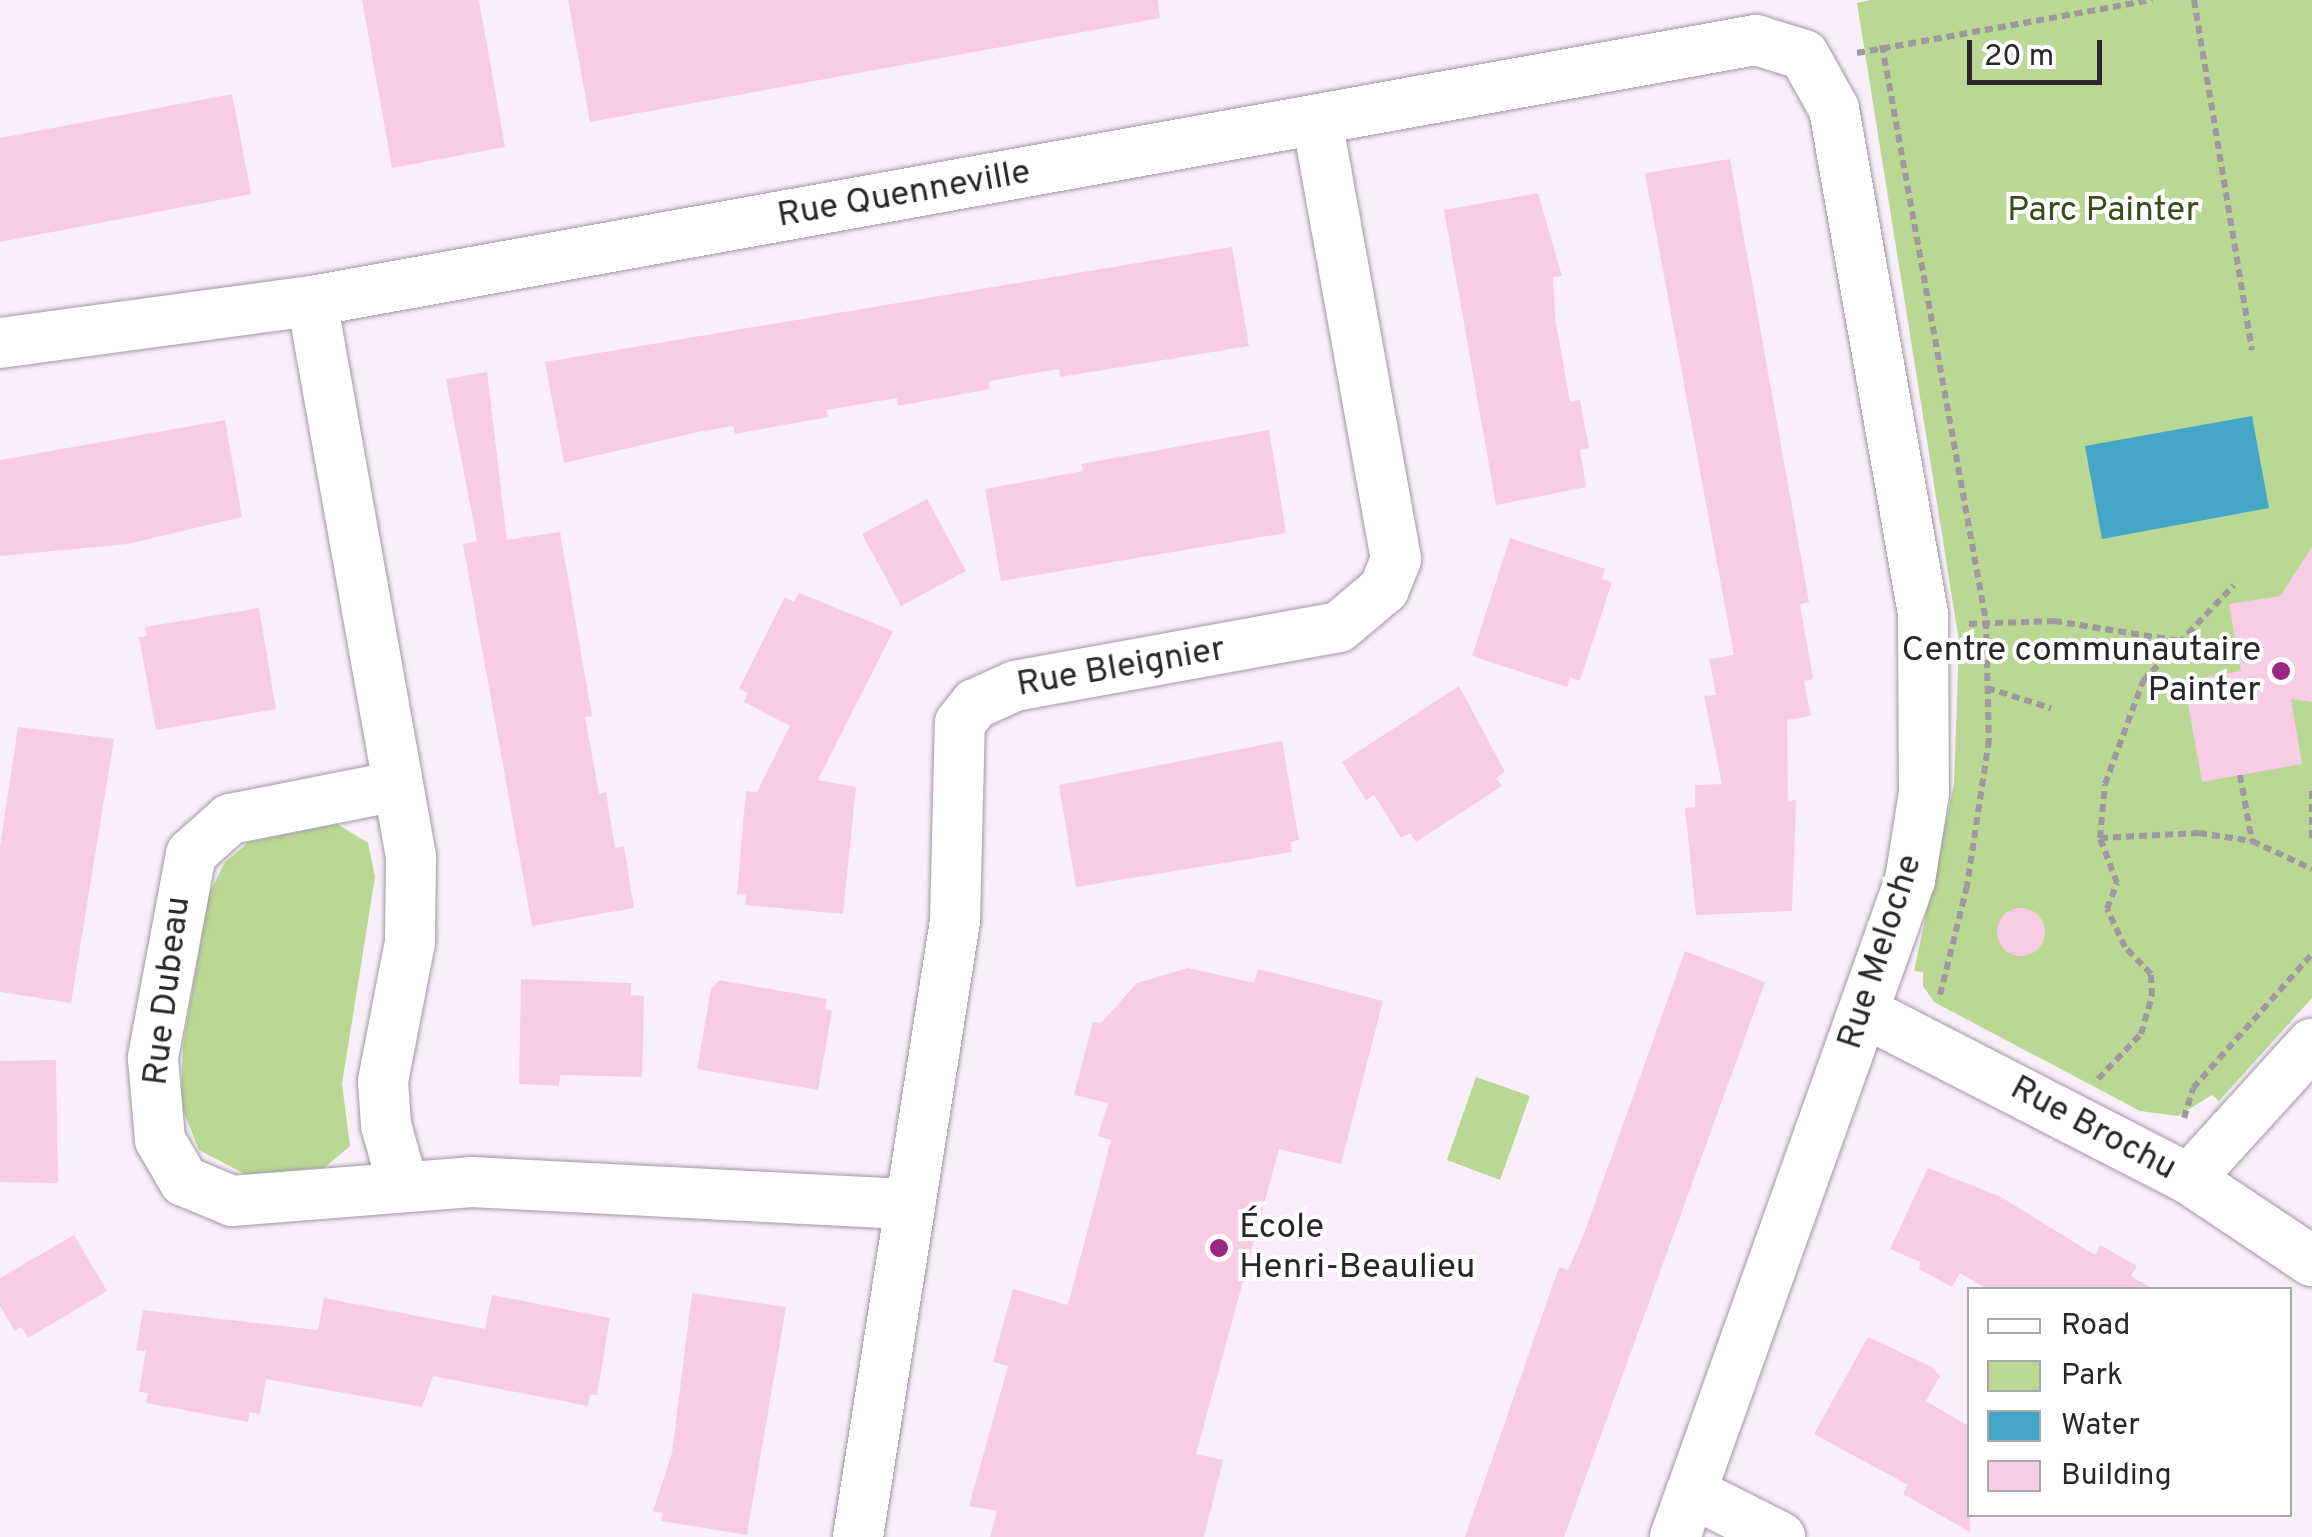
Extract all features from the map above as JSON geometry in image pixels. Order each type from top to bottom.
[{"type":"street","name":"Rue Quenneville","points":[[0,343],[312,302],[1756,40],[1827,55]]},
{"type":"street","name":"Rue Meloche","points":[[1683,1514],[1910,880],[1924,793],[1924,626],[1827,55]]},
{"type":"street","name":"Rue Bleignier","points":[[858,1537],[955,921],[960,723],[975,704],[1004,689],[1339,626],[1384,589],[1396,560],[1317,121]]},
{"type":"street","points":[[312,302],[415,902],[382,1080],[386,1125],[403,1186]]},
{"type":"street","name":"Rue Dubeau","points":[[397,786],[252,812],[207,833],[181,884],[153,1058],[160,1140],[184,1181],[205,1195],[232,1201],[403,1186],[546,1183],[909,1204]]},
{"type":"street","name":"Rue Brochu","points":[[1864,1012],[2189,1179],[2312,1262]]},
{"type":"street","points":[[2189,1179],[2312,1044]]},
{"type":"street","points":[[1683,1514],[1780,1537]]},
{"type":"path","points":[[1827,55],[2152,0]]},
{"type":"path","points":[[2194,0],[2252,350]]},
{"type":"path","points":[[2088,1087],[2130,1052],[2152,996],[2151,974],[2112,926],[2106,908],[2115,869],[2100,838],[2105,784],[2120,732],[2144,681],[2174,642],[2234,585]]},
{"type":"path","points":[[1953,626],[2054,621],[2237,650]]},
{"type":"path","points":[[1988,688],[2050,708]]},
{"type":"path","points":[[2240,775],[2252,841]]},
{"type":"path","points":[[2312,791],[2312,838]]},
{"type":"path","points":[[2100,838],[2198,832],[2252,841],[2312,870]]},
{"type":"path","points":[[2184,1120],[2181,1111],[2193,1088],[2312,954]]},
{"type":"green space","name":"Parc Painter","points":[[2312,0],[2312,998],[2219,1101],[2212,1095],[2178,1116],[2140,1111],[1934,1002],[1923,986],[1923,972],[1914,971],[1954,785],[1959,641],[1857,3]]},
{"type":"green space","points":[[337,824],[368,843],[375,877],[342,1084],[350,1146],[324,1168],[245,1174],[199,1150],[181,1105],[183,1045],[209,894],[225,862],[249,842]]},
{"type":"green space","points":[[1476,1077],[1530,1096],[1500,1180],[1447,1160]]},
{"type":"water","points":[[2252,416],[2269,508],[2102,539],[2085,446]]},
{"type":"building","points":[[362,0],[479,0],[505,147],[392,168]]},
{"type":"building","points":[[568,0],[1158,0],[1160,18],[590,122]]},
{"type":"building","points":[[232,94],[251,194],[0,242],[0,138]]},
{"type":"building","points":[[1730,159],[1809,602],[1800,604],[1813,679],[1804,681],[1811,716],[1787,720],[1788,801],[1796,800],[1792,911],[1696,915],[1685,808],[1695,807],[1695,785],[1722,784],[1704,696],[1716,695],[1709,659],[1734,655],[1645,173]]},
{"type":"building","points":[[1538,193],[1562,276],[1553,277],[1555,318],[1570,402],[1580,400],[1589,448],[1580,450],[1586,487],[1496,505],[1444,210]]},
{"type":"building","points":[[1232,247],[1249,346],[1060,377],[1059,369],[989,381],[990,389],[898,406],[897,398],[826,410],[828,417],[735,434],[733,426],[698,432],[564,463],[545,362]]},
{"type":"building","points":[[487,372],[507,540],[560,532],[592,716],[585,717],[599,794],[606,792],[615,848],[624,846],[634,908],[532,926],[463,544],[477,541],[446,379]]},
{"type":"building","points":[[225,420],[242,517],[128,544],[0,556],[0,460]]},
{"type":"building","points":[[1269,430],[1286,533],[1001,581],[985,489],[1083,471],[1081,464]]},
{"type":"building","points":[[927,499],[966,571],[901,606],[862,534]]},
{"type":"building","points":[[1510,538],[1605,569],[1602,579],[1612,582],[1580,681],[1570,677],[1567,687],[1472,656]]},
{"type":"building","name":"Centre communautaire Painter","points":[[2312,547],[2312,702],[2291,699],[2302,764],[2202,782],[2184,681],[2241,671],[2229,604],[2280,596]]},
{"type":"building","points":[[799,593],[893,631],[818,780],[856,787],[843,914],[745,905],[746,895],[737,894],[746,791],[757,792],[790,726],[744,702],[748,693],[739,689],[785,597],[794,602]]},
{"type":"building","points":[[259,608],[276,709],[156,730],[139,637],[147,636],[145,627]]},
{"type":"building","points":[[1459,686],[1505,772],[1496,778],[1502,786],[1416,842],[1410,833],[1401,838],[1374,795],[1366,800],[1342,762]]},
{"type":"building","points":[[18,727],[114,739],[71,1003],[0,992],[0,846]]},
{"type":"building","points":[[1282,741],[1299,840],[1290,842],[1292,852],[1076,887],[1059,785]]},
{"type":"building","points":[[2021,908],[2038,915],[2045,932],[2038,949],[2021,956],[2004,949],[1997,932],[2004,915]]},
{"type":"building","points":[[1685,951],[1765,982],[1564,1537],[1465,1537],[1559,1267],[1568,1270],[1584,1234]]},
{"type":"building","points":[[1188,968],[1254,983],[1258,969],[1383,1001],[1341,1164],[1279,1149],[1196,1454],[1223,1460],[1204,1537],[990,1537],[997,1511],[969,1506],[1008,1366],[993,1362],[1013,1289],[1068,1305],[1111,1140],[1098,1136],[1108,1103],[1074,1095],[1093,1022],[1101,1023],[1137,983]]},
{"type":"building","points":[[521,979],[631,983],[631,995],[644,996],[642,1077],[560,1075],[559,1086],[519,1084]]},
{"type":"building","points":[[719,980],[827,999],[825,1009],[832,1011],[818,1090],[697,1069],[711,989]]},
{"type":"building","points":[[56,1060],[58,1183],[0,1182],[0,1061]]},
{"type":"building","points":[[1928,1168],[2001,1197],[2095,1255],[2100,1245],[2137,1266],[2131,1276],[2150,1287],[1983,1287],[1960,1273],[1952,1287],[1919,1269],[1920,1262],[1890,1249]]},
{"type":"building","points":[[74,1235],[107,1291],[28,1338],[21,1327],[15,1331],[0,1306],[0,1278]]},
{"type":"building","points":[[692,1293],[786,1307],[747,1535],[661,1521],[663,1513],[653,1511],[672,1453]]},
{"type":"building","points":[[492,1295],[610,1318],[597,1395],[590,1395],[588,1406],[433,1376],[422,1407],[266,1379],[260,1414],[250,1412],[248,1422],[146,1403],[148,1393],[139,1392],[146,1351],[136,1350],[143,1310],[318,1330],[324,1298],[485,1329]]},
{"type":"building","points":[[1868,1337],[1932,1367],[1940,1376],[1926,1401],[1967,1425],[1970,1532],[1903,1494],[1908,1485],[1814,1434]]},
{"type":"place","name":"Centre communautaire Painter","points":[[2281,671]]},
{"type":"place","name":"École Henri-Beaulieu","points":[[1219,1248]]}]
